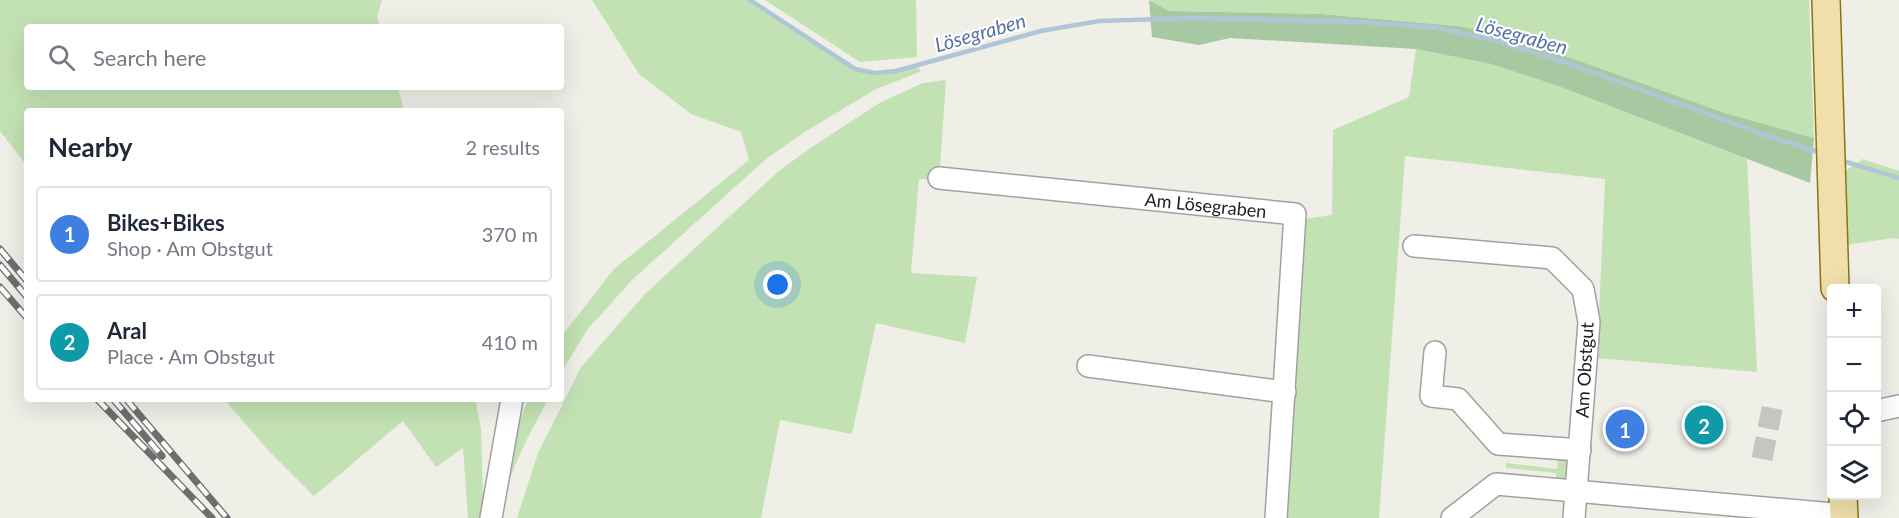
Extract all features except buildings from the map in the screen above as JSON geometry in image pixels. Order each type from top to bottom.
[{"type":"main road","points":[[1826,0],[1835,284]]},
{"type":"street","name":"Am Lösegraben","points":[[939,178],[980,189],[1296,214],[1276,518]]},
{"type":"street","name":"Am Obstgut","points":[[1414,246],[1552,258],[1583,289],[1589,322],[1574,518]]},
{"type":"street","points":[[1435,352],[1431,396],[1458,399],[1498,444],[1580,450]]},
{"type":"street","points":[[1088,366],[1285,392]]},
{"type":"street","points":[[491,518],[511,402]]},
{"type":"street","points":[[1881,410],[1899,406]]},
{"type":"street","points":[[1452,518],[1496,484],[1844,510]]},
{"type":"green space","points":[[0,0],[382,0],[377,16],[379,24],[24,24],[24,90],[399,90],[403,108],[24,108],[24,162],[0,131]]},
{"type":"green space","points":[[592,0],[749,0],[855,71],[898,72],[919,67],[920,72],[876,89],[803,133],[766,159],[632,280],[587,330],[564,368],[564,333],[614,269],[749,160],[741,132],[691,114],[639,74]]},
{"type":"green space","points":[[765,0],[916,0],[917,57],[860,62]]},
{"type":"green space","points":[[1149,0],[1169,11],[1321,14],[1457,26],[1490,32],[1557,53],[1725,113],[1814,138],[1810,183],[1558,86],[1491,64],[1416,49],[1230,38],[1199,45],[1152,37]]},
{"type":"green space","points":[[1150,0],[1809,0],[1814,138],[1725,113],[1557,53],[1490,32],[1457,26],[1321,14],[1169,11]]},
{"type":"green space","points":[[1416,49],[1491,64],[1558,86],[1747,159],[1757,372],[1597,358],[1605,179],[1405,156],[1379,518],[1275,518],[1292,221],[1332,215],[1333,130],[1409,97]]},
{"type":"green space","points":[[946,80],[939,180],[919,179],[911,273],[977,277],[965,343],[876,323],[852,434],[780,420],[761,518],[517,518],[538,453],[581,367],[646,293],[780,170],[881,102],[923,83]]},
{"type":"green space","points":[[1863,159],[1899,171],[1899,239],[1844,245],[1841,174]]},
{"type":"green space","points":[[227,402],[476,402],[481,428],[483,498],[497,500],[506,458],[527,402],[546,402],[512,472],[500,518],[468,518],[463,448],[436,467],[403,421],[314,496],[267,449]]},
{"type":"green space","points":[[1558,457],[1569,458],[1567,485],[1556,484],[1556,473],[1506,468],[1506,463],[1557,469]]},
{"type":"waterway","name":"Lösegraben","points":[[750,0],[855,69],[875,73],[896,71],[1041,31],[1099,21],[1194,18],[1365,22],[1438,28],[1494,40],[1570,64],[1821,153]]},
{"type":"waterway","name":"Lösegraben","points":[[1840,160],[1899,178]]},
{"type":"tunnel","points":[[1762,459],[1773,404]]},
{"type":"railway","points":[[0,249],[24,277]]},
{"type":"railway","points":[[0,265],[24,293]]},
{"type":"railway","points":[[0,287],[24,315]]},
{"type":"railway","points":[[100,402],[212,518]]},
{"type":"railway","points":[[116,402],[162,456]]},
{"type":"railway","points":[[129,402],[227,518]]},
{"type":"place","name":"Aral","points":[[1704,425]]},
{"type":"place","name":"Bikes+Bikes","points":[[1625,429]]}]
